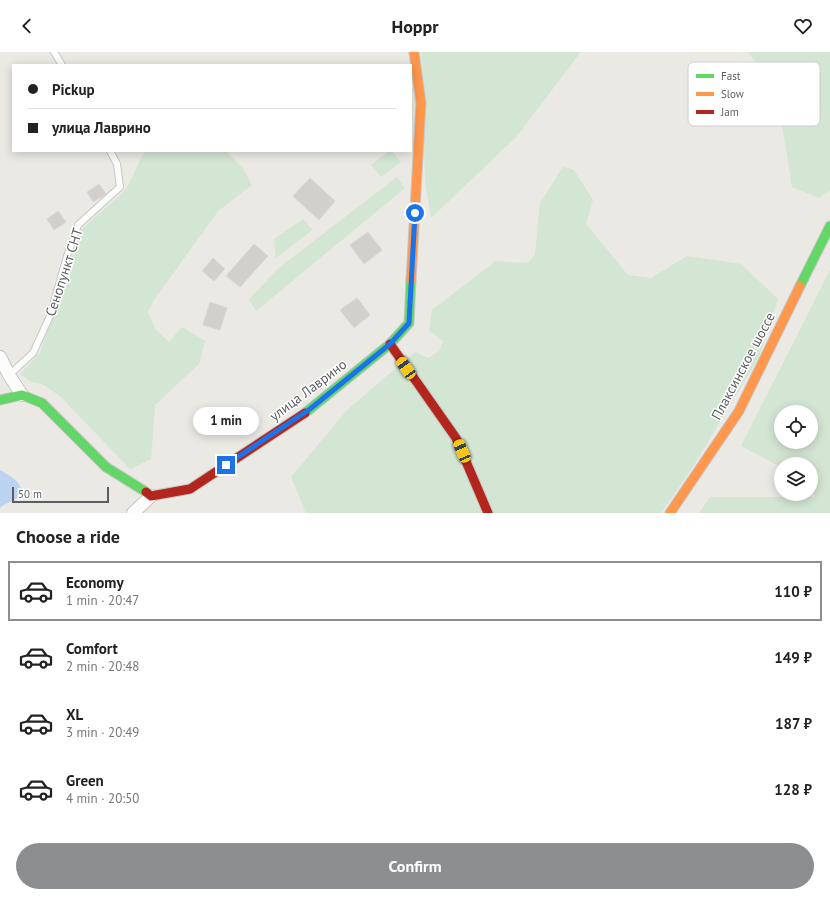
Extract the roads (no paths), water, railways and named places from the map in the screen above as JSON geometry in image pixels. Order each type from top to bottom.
[{"type":"street","name":"улица Лаврино","points":[[151,496],[190,488],[310,409],[390,344],[409,323],[421,103],[414,52]]},
{"type":"street","name":"Плаксинское шоссе","points":[[670,513],[739,411],[830,226]]},
{"type":"street","points":[[390,344],[456,438],[488,513]]},
{"type":"street","points":[[0,357],[9,375],[22,395]]},
{"type":"street","points":[[0,400],[22,395],[42,403],[106,467],[151,496],[136,512]]},
{"type":"lane","points":[[54,52],[61,64]]},
{"type":"lane","name":"Сенопункт СНТ","points":[[9,375],[33,353],[50,316],[67,256],[78,225],[120,187],[117,164],[111,152]]},
{"type":"water","points":[[0,470],[20,485],[22,493],[0,508]]}]
